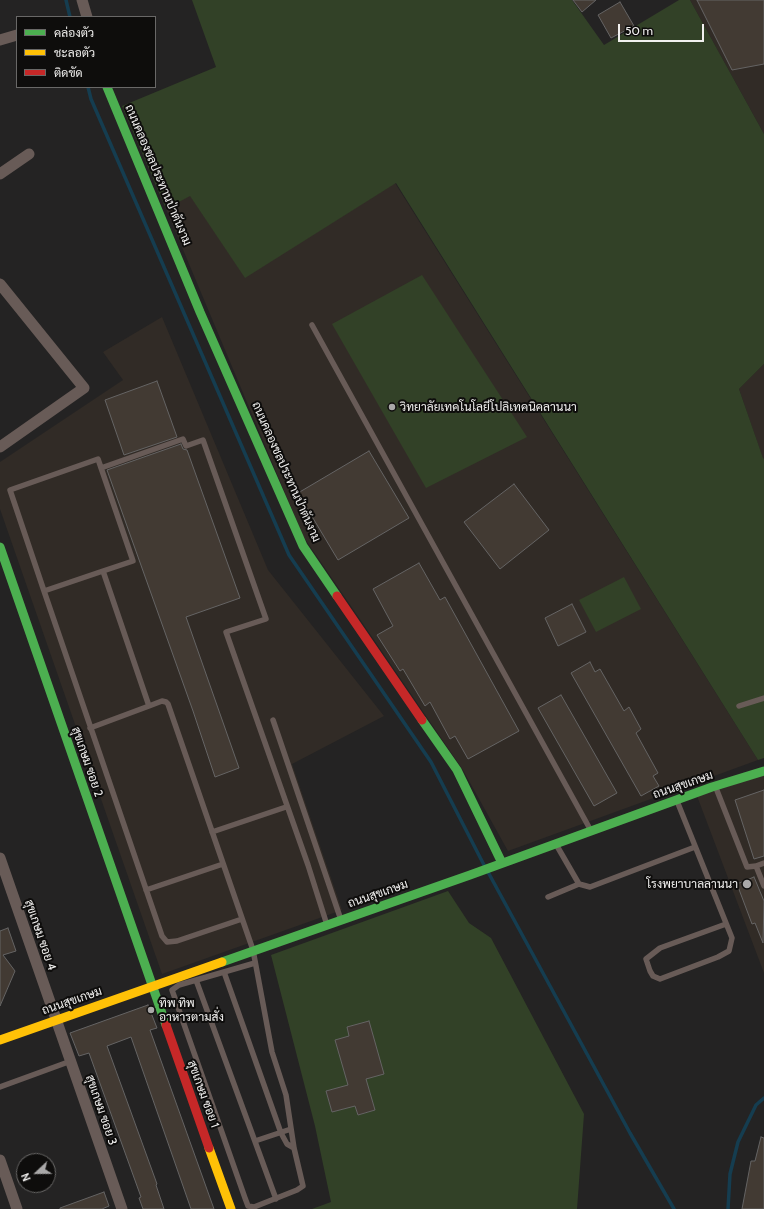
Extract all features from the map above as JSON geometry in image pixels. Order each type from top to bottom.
[{"type":"street","points":[[82,0],[87,16]]},
{"type":"street","points":[[0,40],[16,35]]},
{"type":"street","name":"ถนนคลองชลประทานป่าตันงาม","points":[[107,88],[200,312],[303,546],[457,770],[502,863]]},
{"type":"street","points":[[0,174],[29,154]]},
{"type":"street","points":[[0,284],[84,388],[0,447]]},
{"type":"street","name":"สุขเกษม ซอย 2","points":[[0,546],[152,986]]},
{"type":"street","name":"ถนนสุขเกษม","points":[[0,1040],[470,875],[676,800],[764,771]]},
{"type":"street","name":"สุขเกษม ซอย 4","points":[[0,858],[56,1020]]},
{"type":"street","name":"สุขเกษม ซอย 1","points":[[152,986],[231,1209]]},
{"type":"street","name":"สุขเกษม ซอย 3","points":[[56,1020],[122,1209]]},
{"type":"street","points":[[0,1160],[17,1209]]},
{"type":"lane","points":[[312,324],[591,831]]},
{"type":"lane","points":[[101,468],[183,439],[186,446],[203,440],[266,618],[226,632],[286,807],[308,865],[327,925]]},
{"type":"lane","points":[[44,591],[133,561],[98,459],[10,490],[90,728],[162,936],[167,942],[177,942],[242,918]]},
{"type":"lane","points":[[103,571],[149,706]]},
{"type":"lane","points":[[739,706],[764,698]]},
{"type":"lane","points":[[90,728],[149,706],[162,702],[166,702],[168,704],[224,864],[253,950],[272,1052],[286,1095],[294,1148],[302,1186],[298,1190],[254,1207],[248,1206],[172,990],[179,985],[255,963]]},
{"type":"lane","points":[[273,720],[341,920]]},
{"type":"lane","points":[[716,787],[746,867],[764,863]]},
{"type":"lane","points":[[676,800],[732,938],[729,951],[718,957],[660,979],[653,976],[646,959],[660,948],[726,924]]},
{"type":"lane","points":[[212,832],[286,807]]},
{"type":"lane","points":[[556,844],[579,884]]},
{"type":"lane","points":[[548,897],[579,884],[590,887],[695,847]]},
{"type":"lane","points":[[146,890],[224,864]]},
{"type":"lane","points":[[756,866],[764,886]]},
{"type":"lane","points":[[224,972],[281,1133],[287,1144],[294,1148]]},
{"type":"lane","points":[[196,980],[276,1199]]},
{"type":"lane","points":[[0,1087],[71,1061]]},
{"type":"lane","points":[[255,1142],[291,1129]]},
{"type":"shaded area","points":[[690,0],[764,0],[764,134]]},
{"type":"shaded area","name":"วิทยาลัยเทคโนโลยีโปลิเทคนิคลานนา","points":[[395,183],[758,760],[508,851],[463,770],[303,536],[166,209],[190,195],[245,277]]},
{"type":"shaded area","points":[[162,317],[268,570],[384,716],[292,764],[342,910],[162,974],[0,509],[0,462],[123,380],[103,352]]},
{"type":"shaded area","points":[[764,364],[764,459],[763,459],[739,389]]},
{"type":"shaded area","name":"โรงพยาบาลลานนา","points":[[764,775],[764,973],[697,796]]},
{"type":"green space","points":[[192,0],[572,0],[604,45],[679,0],[690,0],[764,134],[764,364],[739,389],[764,459],[764,758],[758,760],[396,183],[245,278],[190,196],[166,209],[122,106],[216,67]]},
{"type":"green space","points":[[422,275],[527,437],[426,488],[332,324]]},
{"type":"green space","points":[[624,577],[641,609],[596,632],[579,600]]},
{"type":"green space","points":[[448,891],[469,923],[491,938],[584,1114],[577,1209],[312,1209],[331,1202],[315,1126],[271,955]],"holes":[[[341,1087],[347,1108],[332,1112],[326,1091]],[[369,1090],[375,1110],[358,1115],[352,1095]]]},
{"type":"building","points":[[573,0],[596,0],[582,12]]},
{"type":"building","points":[[697,0],[764,0],[764,64],[732,70]]},
{"type":"building","points":[[620,2],[634,26],[611,38],[598,15]]},
{"type":"building","points":[[157,381],[177,437],[124,455],[105,400]]},
{"type":"building","points":[[181,444],[183,449],[187,450],[240,598],[186,617],[239,768],[215,777],[107,470]]},
{"type":"building","points":[[369,451],[409,518],[338,560],[298,493]]},
{"type":"building","points":[[514,484],[549,530],[500,569],[464,522]]},
{"type":"building","points":[[419,563],[440,600],[445,597],[519,731],[468,759],[455,736],[450,739],[430,702],[425,706],[403,669],[400,671],[377,635],[393,626],[373,589]]},
{"type":"building","points":[[572,604],[586,632],[558,646],[545,618]]},
{"type":"building","points":[[590,662],[595,672],[600,669],[624,711],[629,707],[641,729],[636,733],[658,773],[653,776],[659,786],[641,796],[571,673]]},
{"type":"building","points":[[561,695],[617,793],[594,806],[538,708]]},
{"type":"building","points":[[764,790],[764,856],[754,859],[735,800]]},
{"type":"building","points":[[754,877],[764,901],[763,943],[755,923],[752,924],[737,884]]},
{"type":"building","points":[[8,928],[16,951],[3,955],[15,971],[0,1006],[0,931]]},
{"type":"building","points":[[148,1005],[157,1028],[150,1030],[214,1209],[191,1209],[131,1037],[107,1046],[157,1184],[156,1185],[164,1209],[143,1209],[139,1198],[141,1197],[89,1053],[79,1056],[70,1033]]},
{"type":"building","points":[[369,1021],[384,1074],[366,1079],[375,1110],[358,1115],[355,1106],[332,1112],[326,1091],[348,1085],[335,1040],[349,1036],[347,1027]]},
{"type":"building","points":[[761,1137],[764,1138],[764,1209],[742,1209],[751,1161],[755,1161]]},
{"type":"building","points":[[104,1192],[109,1206],[102,1209],[60,1209],[60,1208]]},
{"type":"waterway","points":[[66,0],[70,16]]},
{"type":"waterway","points":[[88,88],[91,99],[289,555],[431,762],[484,865]]},
{"type":"waterway","points":[[488,872],[630,1133],[674,1209]]},
{"type":"waterway","points":[[728,1209],[730,1174],[738,1142],[756,1105],[764,1098]]},
{"type":"traffic: fast","points":[[107,88],[200,312],[303,546],[337,596]]},
{"type":"traffic: fast","points":[[0,547],[166,1025]]},
{"type":"traffic: fast","points":[[422,720],[457,770],[502,863]]},
{"type":"traffic: fast","points":[[222,962],[470,875],[712,787],[764,771]]},
{"type":"traffic: slow","points":[[0,1040],[222,962]]},
{"type":"traffic: slow","points":[[209,1148],[231,1209]]},
{"type":"traffic: jam","points":[[337,596],[422,720]]},
{"type":"traffic: jam","points":[[166,1025],[209,1148]]},
{"type":"place","name":"วิทยาลัยเทคโนโลยีโปลิเทคนิคลานนา","points":[[392,407]]},
{"type":"place","name":"โรงพยาบาลลานนา","points":[[747,884]]},
{"type":"place","name":"ทิพ ทิพ อาหารตามสั่ง","points":[[151,1010]]}]
